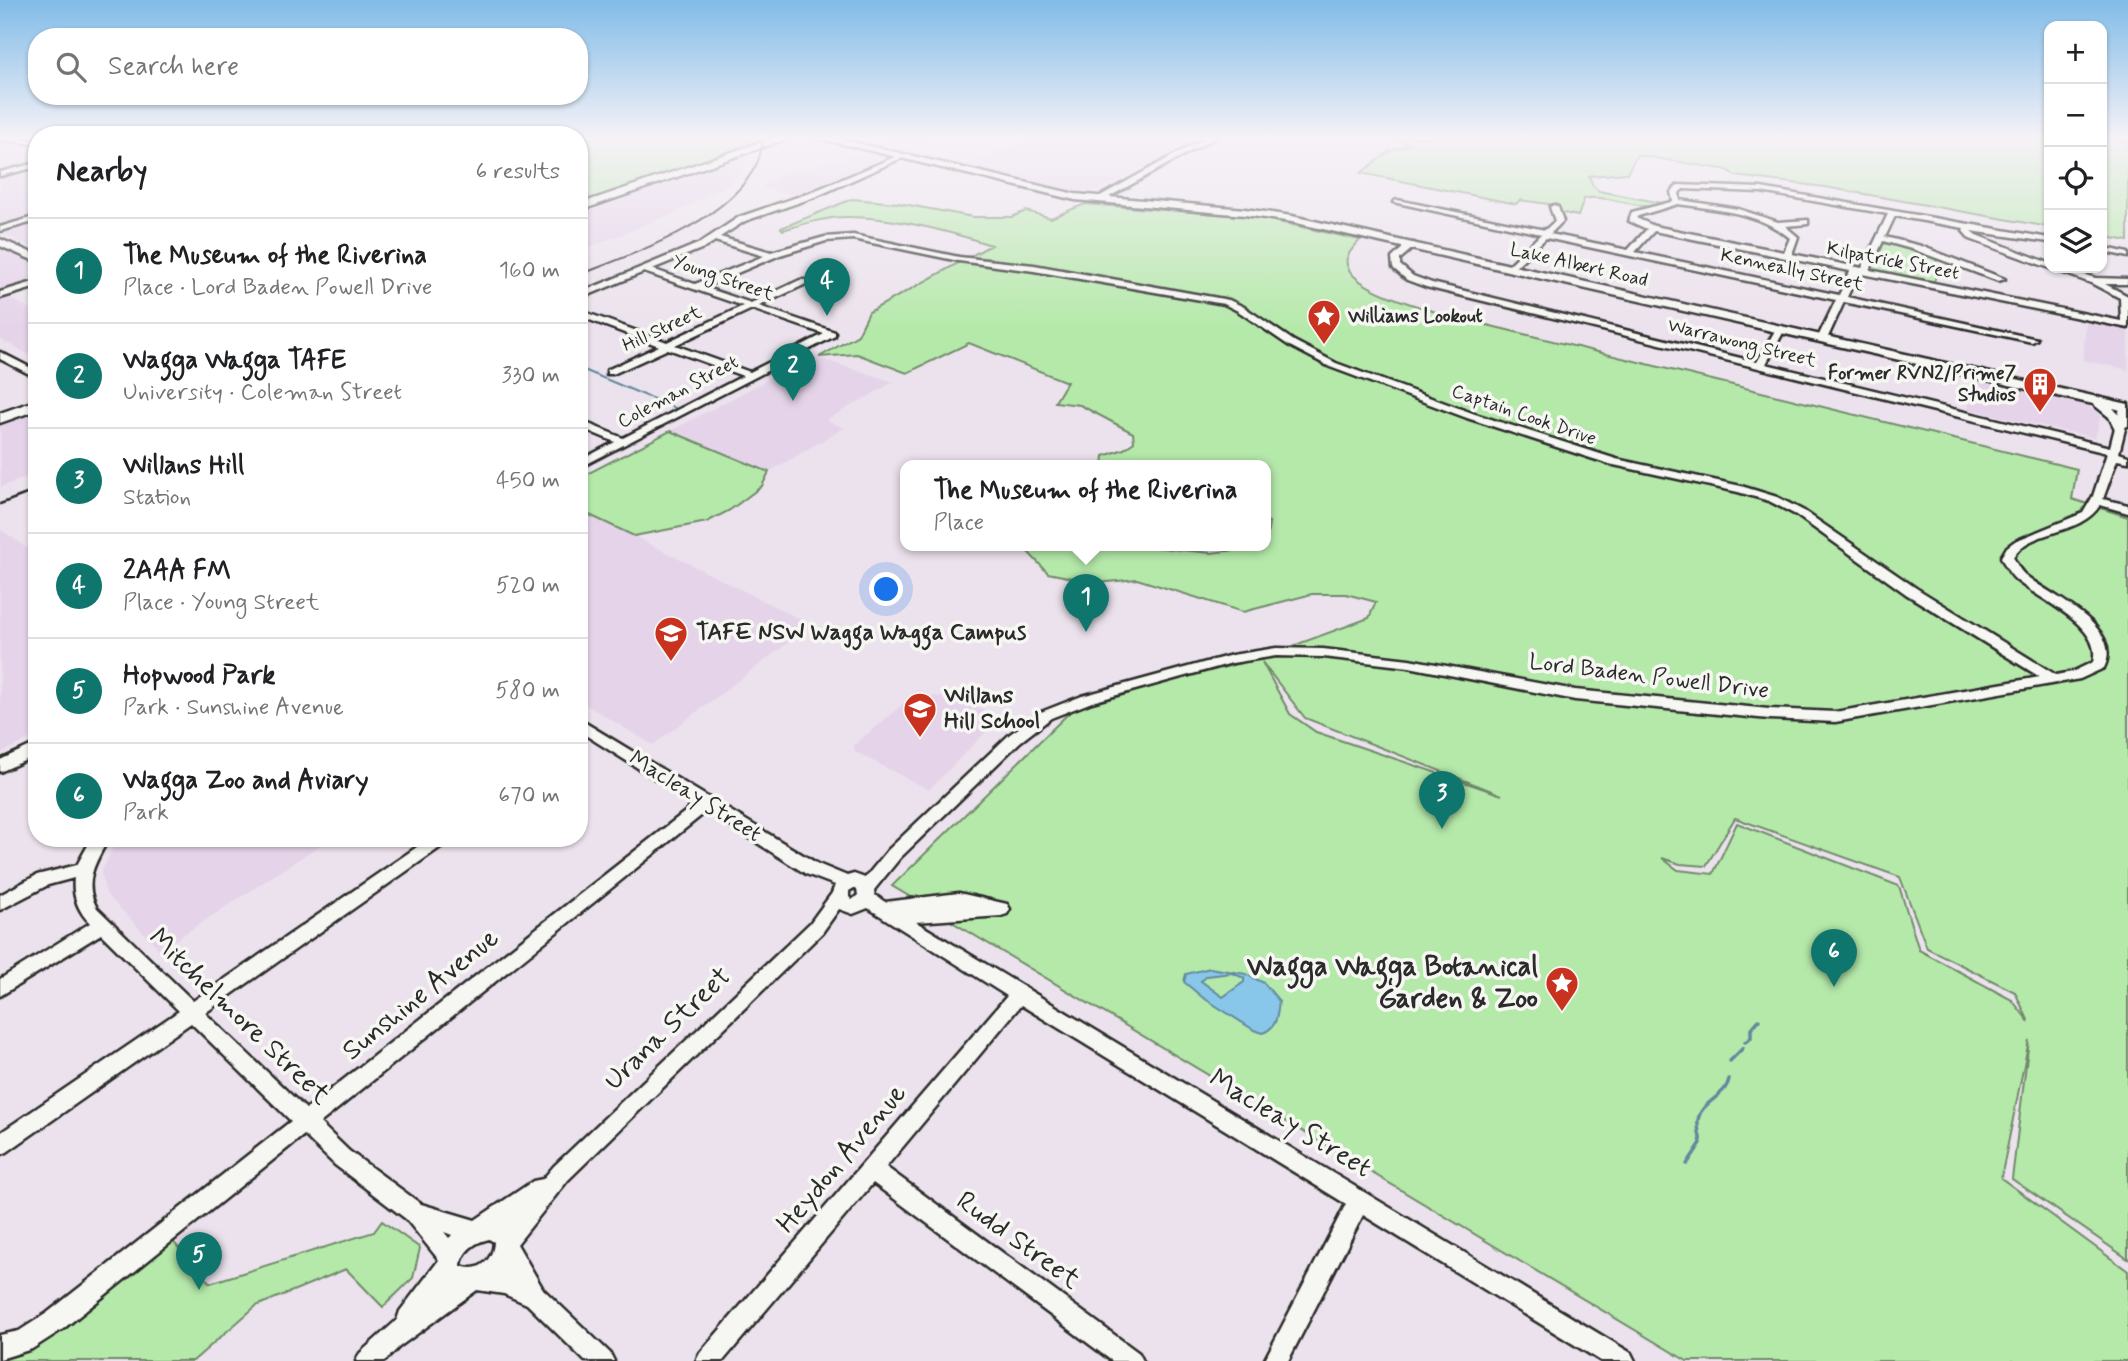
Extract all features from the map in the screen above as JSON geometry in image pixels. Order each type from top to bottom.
[{"type":"highway","points":[[0,416],[28,406]]},
{"type":"main road","name":"Lake Albert Road","points":[[1103,201],[1261,214],[1411,245],[2080,397],[2125,415]]},
{"type":"main road","points":[[0,242],[28,255]]},
{"type":"main road","points":[[2080,397],[2109,411],[2125,415]]},
{"type":"street","points":[[588,292],[714,238],[728,226],[743,219],[797,201]]},
{"type":"street","points":[[1819,201],[2044,239]]},
{"type":"street","name":"Kenneally Street","points":[[1397,202],[2032,339]]},
{"type":"street","points":[[1629,254],[1652,228],[1639,224],[1632,217],[1663,209],[1677,202],[1753,215],[1776,225],[1794,237],[1787,256]]},
{"type":"street","points":[[1511,268],[1560,220],[1554,207]]},
{"type":"street","points":[[1822,339],[1893,212]]},
{"type":"street","points":[[0,228],[28,220]]},
{"type":"street","points":[[1776,225],[1805,222]]},
{"type":"street","points":[[1969,225],[1967,231],[1973,237],[2044,264]]},
{"type":"street","name":"Kilpatrick Street","points":[[1652,228],[2127,325]]},
{"type":"street","points":[[1710,240],[1716,232]]},
{"type":"street","name":"Captain Cook Drive","points":[[696,287],[771,255],[815,241],[844,237],[863,238],[953,258],[1034,268],[1226,302],[1333,365],[1483,420],[1603,460],[1741,489],[1773,499],[1800,513],[1911,591],[2054,680]]},
{"type":"street","points":[[714,238],[771,255]]},
{"type":"street","points":[[1880,238],[1907,244],[2001,279]]},
{"type":"street","name":"Warrawong Street","points":[[1411,245],[1395,262],[1399,270],[1418,282],[1760,365],[2128,459]]},
{"type":"street","points":[[2107,250],[2128,255]]},
{"type":"street","name":"Young Street","points":[[643,269],[832,334]]},
{"type":"street","points":[[2070,273],[2094,281],[2126,299],[2127,325]]},
{"type":"street","points":[[2094,281],[2127,281]]},
{"type":"street","name":"Hill Street","points":[[611,372],[803,282]]},
{"type":"street","points":[[0,295],[28,287]]},
{"type":"street","points":[[588,316],[751,376]]},
{"type":"street","points":[[1760,365],[1780,329]]},
{"type":"street","name":"Coleman Street","points":[[588,460],[832,334]]},
{"type":"street","points":[[0,345],[28,360]]},
{"type":"street","points":[[1,356],[14,353]]},
{"type":"street","points":[[1,356],[28,370]]},
{"type":"street","points":[[21,367],[28,366]]},
{"type":"street","points":[[2125,415],[2097,501],[2128,509]]},
{"type":"street","points":[[588,427],[624,442]]},
{"type":"street","name":"Lord Baden Powell Drive","points":[[852,894],[1015,738],[1046,715],[1087,699],[1254,654],[1299,651],[1383,659],[1563,694],[1803,717],[1865,714],[2089,672],[2099,665],[2102,655],[2100,643],[2081,619],[2021,578],[2007,557],[2009,551],[2021,542],[2082,519],[2097,501]]},
{"type":"street","name":"Macleay Street","points":[[588,735],[1623,1361]]},
{"type":"street","points":[[0,767],[28,753]]},
{"type":"street","name":"Sunshine Avenue","points":[[0,1347],[24,1341],[39,1332],[705,804]]},
{"type":"street","points":[[0,903],[43,880],[81,870],[95,847]]},
{"type":"street","points":[[0,1144],[429,847]]},
{"type":"street","name":"Mitchelmore Street","points":[[81,870],[85,905],[102,925],[305,1123],[363,1175],[414,1212],[451,1261]]},
{"type":"street","name":"Macleay Street","points":[[852,894],[883,909],[926,938]]},
{"type":"street","name":"Urana Street","points":[[506,1243],[561,1173],[852,894]]},
{"type":"street","points":[[883,909],[959,900],[1001,909],[920,915],[899,920]]},
{"type":"street","points":[[0,988],[102,925]]},
{"type":"street","name":"Heydon Avenue","points":[[708,1361],[1019,995]]},
{"type":"street","name":"Rudd Street","points":[[870,1168],[1132,1361]]},
{"type":"street","name":"Urana Street","points":[[478,1230],[561,1173]]},
{"type":"street","points":[[1276,1361],[1359,1201]]},
{"type":"street","name":"Mitchelmore Street","points":[[414,1212],[478,1230]]},
{"type":"street","points":[[391,1339],[451,1261],[458,1244],[478,1230],[495,1229],[506,1243],[535,1297]]},
{"type":"street","points":[[368,1361],[391,1339],[498,1266],[505,1253],[506,1243]]},
{"type":"street","points":[[451,1261],[455,1277],[505,1283],[535,1297],[603,1361]]},
{"type":"shaded area","points":[[0,201],[28,201],[28,216],[0,224]]},
{"type":"shaded area","points":[[619,201],[698,201],[666,217],[588,247],[588,212]]},
{"type":"shaded area","points":[[28,224],[28,246],[0,232]]},
{"type":"shaded area","points":[[0,248],[28,261],[28,282],[0,290]]},
{"type":"shaded area","points":[[8,298],[28,308],[28,354],[0,339],[0,300]]},
{"type":"shaded area","points":[[2086,320],[2128,328],[2128,370],[2083,360]]},
{"type":"shaded area","points":[[813,356],[894,382],[826,420],[844,428],[769,472],[670,431]]},
{"type":"shaded area","points":[[1975,378],[2089,406],[2101,416],[2095,438],[1968,409]]},
{"type":"shaded area","points":[[28,412],[28,476],[1,487],[0,423]]},
{"type":"shaded area","name":"TAFE NSW Wagga Wagga Campus","points":[[588,514],[812,625],[653,745],[588,706]]},
{"type":"shaded area","points":[[0,529],[28,549],[28,740],[0,754]]},
{"type":"shaded area","name":"Willans Hill School","points":[[933,696],[953,698],[985,710],[987,720],[985,733],[929,790],[855,752],[854,745],[903,704]]},
{"type":"shaded area","points":[[114,847],[317,847],[160,950],[106,894],[101,872]]},
{"type":"green space","points":[[848,201],[898,203],[973,217],[1012,217],[1026,211],[1051,218],[1085,204],[1255,217],[1360,240],[1347,258],[1348,268],[1356,278],[1385,294],[1442,314],[2077,469],[2072,499],[2128,517],[2128,1259],[2012,1179],[2029,1040],[2001,1178],[2128,1271],[2128,1361],[1687,1361],[892,886],[1076,706],[1260,658],[1369,618],[1376,602],[1346,594],[1312,594],[1243,612],[1137,579],[1098,583],[1048,573],[1028,552],[1271,551],[1271,460],[1104,460],[1104,456],[1124,449],[1134,442],[1133,433],[1080,405],[1055,402],[1067,382],[969,343],[907,373],[857,354],[819,357],[858,335],[869,312],[991,245],[883,219],[831,218],[783,230],[781,228]],"holes":[[[1262,662],[1305,718],[1502,795],[1316,732],[1290,714]],[[1735,818],[1900,877],[1927,948],[2015,992],[2029,1022],[2012,1000],[1919,950],[1899,886],[1737,823],[1713,874],[1678,870],[1662,858],[1680,864],[1706,866]]]},
{"type":"green space","points":[[1499,201],[1519,201],[1516,204]]},
{"type":"green space","points":[[1524,201],[1583,201],[1578,216],[1559,212],[1556,205]]},
{"type":"green space","points":[[1614,201],[1649,201],[1667,204],[1657,206]]},
{"type":"green space","points":[[1901,201],[2044,201],[2044,226]]},
{"type":"green space","points":[[2107,201],[2128,201],[2128,241],[2107,237]]},
{"type":"green space","points":[[1883,241],[1936,256],[1937,273],[1933,284],[1872,270]]},
{"type":"green space","points":[[670,431],[769,472],[762,486],[730,510],[707,522],[634,536],[588,514],[588,473]]},
{"type":"green space","points":[[382,1221],[420,1248],[413,1278],[383,1307],[346,1269],[256,1306],[193,1361],[0,1361],[0,1355],[169,1237],[210,1283],[374,1232]]},
{"type":"water","points":[[1210,968],[1246,974],[1264,983],[1279,1001],[1274,1024],[1263,1033],[1254,1030],[1202,997],[1184,982],[1186,974]],"holes":[[[1232,973],[1244,978],[1244,982],[1223,997],[1201,981],[1207,976]]]},
{"type":"waterway","points":[[588,372],[675,408]]},
{"type":"waterway","points":[[1745,1042],[1751,1038],[1751,1029],[1759,1020]]},
{"type":"waterway","points":[[1730,1061],[1743,1048]]},
{"type":"waterway","points":[[1687,1164],[1701,1143],[1698,1123],[1700,1114],[1723,1090],[1729,1079]]},
{"type":"railway","points":[[588,271],[679,232],[727,201]]},
{"type":"railway","points":[[0,504],[28,493]]},
{"type":"place","name":"2AAA FM","points":[[827,316]]},
{"type":"place","name":"Williams Lookout","points":[[1324,346]]},
{"type":"place","name":"Wagga Wagga TAFE","points":[[793,401]]},
{"type":"place","name":"Former RVN2/Prime7 Studios","points":[[2040,414]]},
{"type":"place","name":"The Museum of the Riverina","points":[[1086,632]]},
{"type":"place","name":"TAFE NSW Wagga Wagga Campus","points":[[671,663]]},
{"type":"place","name":"Willans Hill School","points":[[920,739]]},
{"type":"place","name":"Willans Hill","points":[[1442,829]]},
{"type":"place","name":"Wagga Zoo and Aviary","points":[[1834,987]]},
{"type":"place","name":"Wagga Wagga Botanical Garden & Zoo","points":[[1562,1013]]},
{"type":"place","name":"Hopwood Park","points":[[199,1290]]}]
